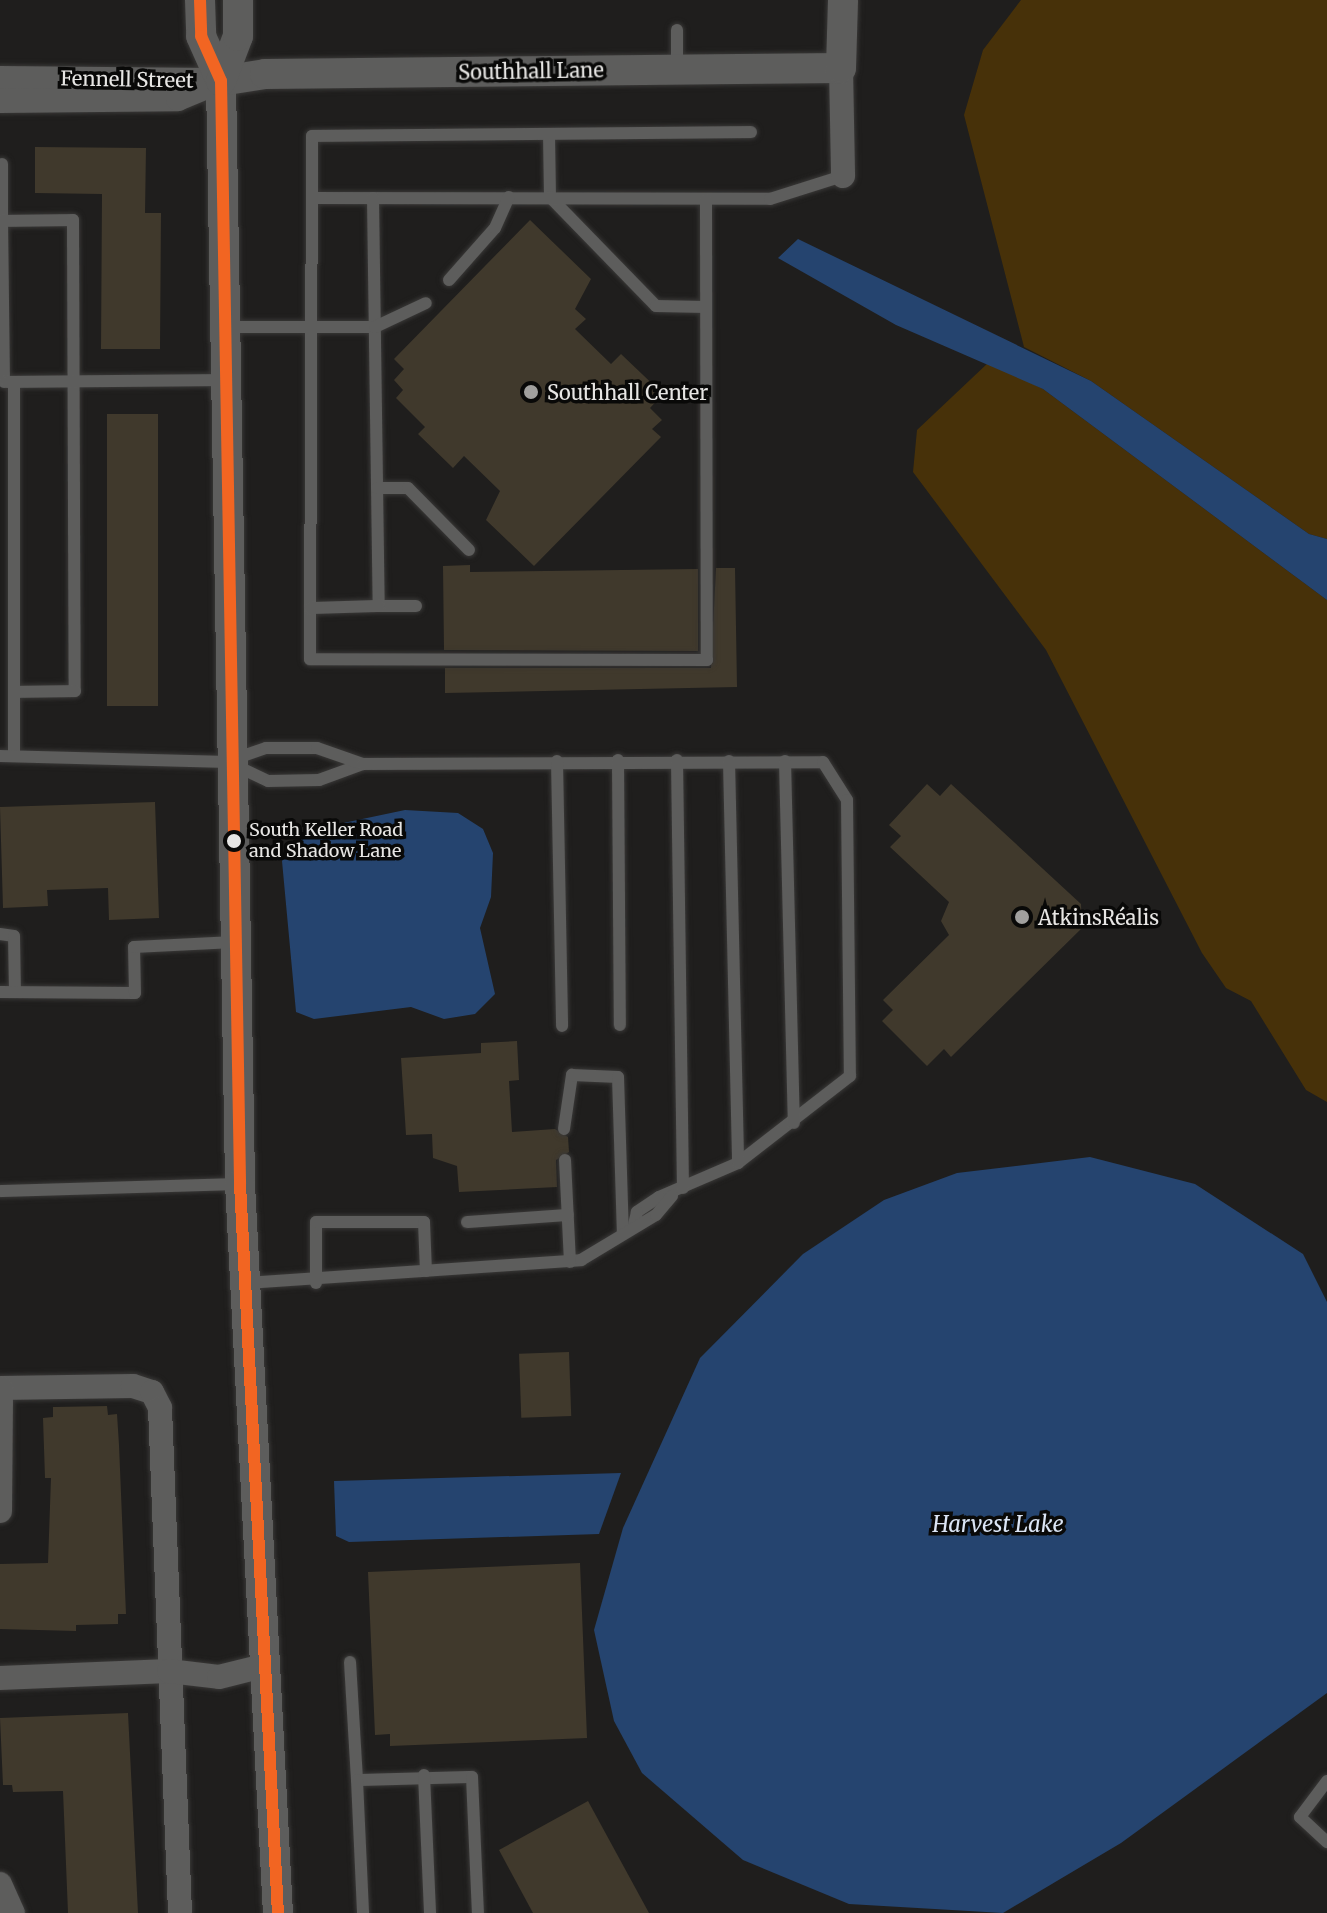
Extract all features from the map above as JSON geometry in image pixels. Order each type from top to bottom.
[{"type":"street","points":[[200,0],[201,36],[221,81]]},
{"type":"street","points":[[238,0],[238,36],[221,81],[228,762],[240,1184],[278,1913]]},
{"type":"street","points":[[843,0],[843,176]]},
{"type":"street","name":"Southhall Lane","points":[[221,81],[841,68]]},
{"type":"street","name":"Fennell Street","points":[[0,78],[221,81]]},
{"type":"street","name":"Fennell Street","points":[[0,101],[178,99],[221,81]]},
{"type":"street","points":[[0,1511],[1,1388],[152,1392],[160,1408],[180,1913]]},
{"type":"street","points":[[0,1678],[169,1671],[219,1677],[263,1666]]},
{"type":"street","points":[[0,1884],[13,1913]]},
{"type":"lane","points":[[677,30],[677,70]]},
{"type":"lane","points":[[706,200],[707,660],[310,659],[312,136],[751,132]]},
{"type":"lane","points":[[549,134],[550,197],[656,306],[706,307]]},
{"type":"lane","points":[[2,164],[14,692],[7,755],[228,762],[266,748],[317,748],[363,764]]},
{"type":"lane","points":[[312,198],[770,199],[843,176]]},
{"type":"lane","points":[[449,280],[495,228],[509,197]]},
{"type":"lane","points":[[373,198],[379,606]]},
{"type":"lane","points":[[2,221],[73,220],[75,691],[14,692]]},
{"type":"lane","points":[[223,327],[375,327],[426,303]]},
{"type":"lane","points":[[6,382],[223,380]]},
{"type":"lane","points":[[377,488],[408,488],[469,550]]},
{"type":"lane","points":[[310,608],[416,606]]},
{"type":"lane","points":[[228,762],[268,781],[319,780],[363,764],[618,760],[823,762],[847,800],[850,1076],[794,1123],[738,1163],[683,1188],[672,1196],[668,1206],[570,1262],[426,1271],[316,1283],[245,1283]]},
{"type":"lane","points":[[618,760],[620,1025]]},
{"type":"lane","points":[[677,760],[683,1188]]},
{"type":"lane","points":[[557,761],[562,1026]]},
{"type":"lane","points":[[729,761],[738,1163]]},
{"type":"lane","points":[[785,761],[794,1123]]},
{"type":"lane","points":[[0,934],[14,936],[15,992]]},
{"type":"lane","points":[[0,992],[135,993],[134,947],[235,942]]},
{"type":"lane","points":[[564,1129],[572,1075],[618,1077],[623,1233]]},
{"type":"lane","points":[[565,1160],[570,1262]]},
{"type":"lane","points":[[0,1191],[240,1184]]},
{"type":"lane","points":[[467,1222],[568,1215]]},
{"type":"lane","points":[[316,1283],[316,1222],[424,1222],[426,1271]]},
{"type":"lane","points":[[350,1662],[363,1913]]},
{"type":"lane","points":[[357,1780],[424,1775],[472,1777],[478,1913]]},
{"type":"lane","points":[[424,1775],[430,1913]]},
{"type":"lane","points":[[1327,1781],[1300,1817],[1327,1842]]},
{"type":"shaded area","points":[[1021,0],[1327,0],[1327,539],[1309,534],[1091,381],[1024,347],[964,115],[983,50]]},
{"type":"shaded area","points":[[989,362],[1043,389],[1327,600],[1327,1102],[1306,1090],[1251,1001],[1226,988],[1202,953],[1046,650],[913,472],[917,430]]},
{"type":"water","points":[[798,239],[1091,381],[1309,534],[1327,539],[1327,600],[1043,389],[896,325],[778,258]]},
{"type":"water","points":[[405,810],[458,813],[483,829],[493,853],[491,897],[480,928],[495,994],[475,1014],[444,1019],[411,1007],[314,1019],[296,1012],[282,861],[299,839],[329,826]]},
{"type":"water","name":"Harvest Lake","points":[[1090,1157],[1195,1184],[1303,1254],[1327,1302],[1327,1693],[1121,1843],[1003,1913],[849,1904],[743,1860],[642,1773],[614,1721],[594,1630],[623,1528],[700,1358],[803,1254],[884,1200],[957,1173]]},
{"type":"water","points":[[621,1473],[599,1534],[349,1542],[336,1536],[334,1481]]},
{"type":"building","points":[[35,147],[146,148],[145,213],[161,213],[160,349],[101,349],[102,194],[35,193]]},
{"type":"building","name":"Southhall Center","points":[[530,220],[591,279],[575,309],[586,319],[575,329],[611,364],[621,354],[663,394],[650,408],[662,420],[652,429],[661,437],[534,566],[486,520],[500,491],[464,456],[453,468],[418,434],[425,427],[396,398],[403,390],[394,380],[404,369],[394,359]]},
{"type":"building","points":[[107,414],[158,414],[158,706],[107,706]]},
{"type":"building","points":[[470,565],[470,572],[698,569],[698,651],[444,650],[443,566]]},
{"type":"building","points":[[716,568],[735,568],[737,687],[445,693],[445,668],[711,668]]},
{"type":"building","points":[[927,784],[940,796],[951,784],[1081,904],[1082,928],[951,1057],[944,1049],[927,1066],[882,1021],[893,1010],[883,1000],[949,935],[941,921],[949,902],[890,847],[901,836],[889,825]]},
{"type":"building","points":[[155,802],[159,918],[109,920],[108,888],[47,890],[48,906],[3,908],[0,807]]},
{"type":"building","points":[[517,1041],[519,1080],[509,1081],[512,1132],[555,1129],[568,1137],[569,1152],[556,1160],[557,1187],[459,1192],[457,1166],[433,1158],[432,1134],[406,1135],[401,1058],[481,1053],[481,1043]]},
{"type":"building","points":[[569,1352],[571,1416],[521,1418],[519,1354]]},
{"type":"building","points":[[107,1406],[108,1415],[117,1414],[126,1614],[118,1614],[118,1624],[76,1625],[76,1631],[0,1629],[0,1564],[48,1563],[51,1478],[45,1478],[43,1418],[53,1417],[53,1407]]},
{"type":"building","points":[[580,1563],[587,1738],[390,1746],[390,1734],[375,1735],[368,1572]]},
{"type":"building","points":[[128,1713],[138,1913],[68,1913],[63,1791],[13,1792],[12,1785],[3,1785],[0,1718]]},
{"type":"building","points":[[588,1801],[649,1913],[533,1913],[499,1850]]},
{"type":"transit line","points":[[200,0],[201,36],[221,81],[240,1184],[278,1913]]},
{"type":"place","name":"Southhall Center","points":[[531,392]]},
{"type":"place","name":"South Keller Road and Shadow Lane","points":[[234,841]]},
{"type":"place","name":"AtkinsRéalis","points":[[1022,917]]}]
